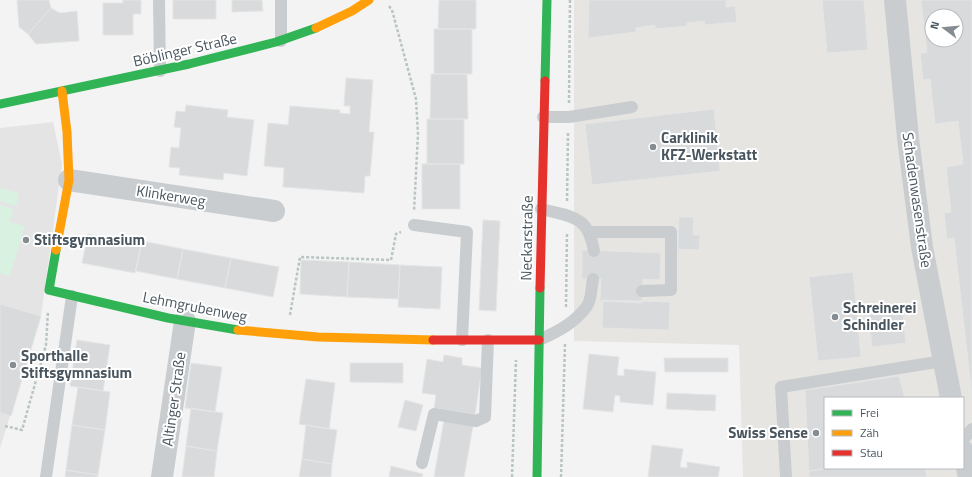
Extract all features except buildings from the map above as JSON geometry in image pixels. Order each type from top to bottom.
[{"type":"main road","name":"Böblinger Straße","points":[[0,104],[160,71],[280,41],[297,36],[333,21],[369,0]]},
{"type":"main road","name":"Neckarstraße","points":[[537,477],[541,209],[547,0]]},
{"type":"main road","points":[[49,290],[69,180],[62,91]]},
{"type":"main road","name":"Lehmgrubenweg","points":[[49,290],[185,321],[287,336],[356,339],[539,340]]},
{"type":"street","name":"Schadenwasenstraße","points":[[895,0],[908,138],[922,247],[951,397]]},
{"type":"street","name":"Klinkerweg","points":[[69,180],[274,211]]},
{"type":"street","name":"Altinger Straße","points":[[162,477],[185,321]]},
{"type":"street","points":[[964,455],[969,477]]},
{"type":"lane","points":[[159,0],[160,71]]},
{"type":"lane","points":[[280,41],[281,0]]},
{"type":"lane","points":[[543,118],[569,117],[632,107]]},
{"type":"lane","points":[[541,209],[584,222],[589,232],[594,251]]},
{"type":"lane","points":[[414,225],[467,232],[462,340]]},
{"type":"lane","points":[[589,232],[671,232],[671,290],[642,291]]},
{"type":"lane","points":[[539,340],[566,328],[587,306],[595,287]]},
{"type":"lane","points":[[46,477],[72,296]]},
{"type":"lane","points":[[422,463],[434,414],[476,421],[485,417],[488,340]]},
{"type":"lane","points":[[786,477],[781,387],[943,361]]},
{"type":"lane","points":[[964,439],[972,429]]},
{"type":"path","points":[[561,477],[566,328],[570,0]]},
{"type":"path","points":[[287,336],[300,257],[391,260],[396,234],[414,225],[418,134],[416,99],[392,10],[388,5]]},
{"type":"path","points":[[5,426],[22,430],[46,345],[49,290]]},
{"type":"shaded area","points":[[574,0],[972,0],[972,477],[743,477],[739,345],[574,341]]},
{"type":"shaded area","name":"Stiftsgymnasium","points":[[53,122],[62,164],[41,316],[0,448],[0,128]]},
{"type":"green space","points":[[0,188],[19,193],[16,206],[0,201]]},
{"type":"green space","points":[[0,205],[13,209],[10,222],[25,226],[10,276],[0,273]]},
{"type":"traffic: fast","points":[[545,81],[547,0]]},
{"type":"traffic: fast","points":[[0,104],[189,64],[276,42],[316,28]]},
{"type":"traffic: fast","points":[[56,250],[49,290],[168,318],[238,330]]},
{"type":"traffic: fast","points":[[537,477],[540,288]]},
{"type":"traffic: slow","points":[[316,28],[352,11],[369,0]]},
{"type":"traffic: slow","points":[[56,250],[69,180],[67,132],[62,91]]},
{"type":"traffic: slow","points":[[238,330],[318,337],[433,340]]},
{"type":"traffic: jam","points":[[540,288],[545,81]]},
{"type":"traffic: jam","points":[[433,340],[539,340]]},
{"type":"place","name":"Carklinik KFZ-Werkstatt","points":[[653,147]]},
{"type":"place","name":"Stiftsgymnasium","points":[[26,240]]},
{"type":"place","name":"Schreinerei Schindler","points":[[835,317]]},
{"type":"place","name":"Sporthalle Stiftsgymnasium","points":[[13,365]]},
{"type":"place","name":"Swiss Sense","points":[[816,433]]}]
